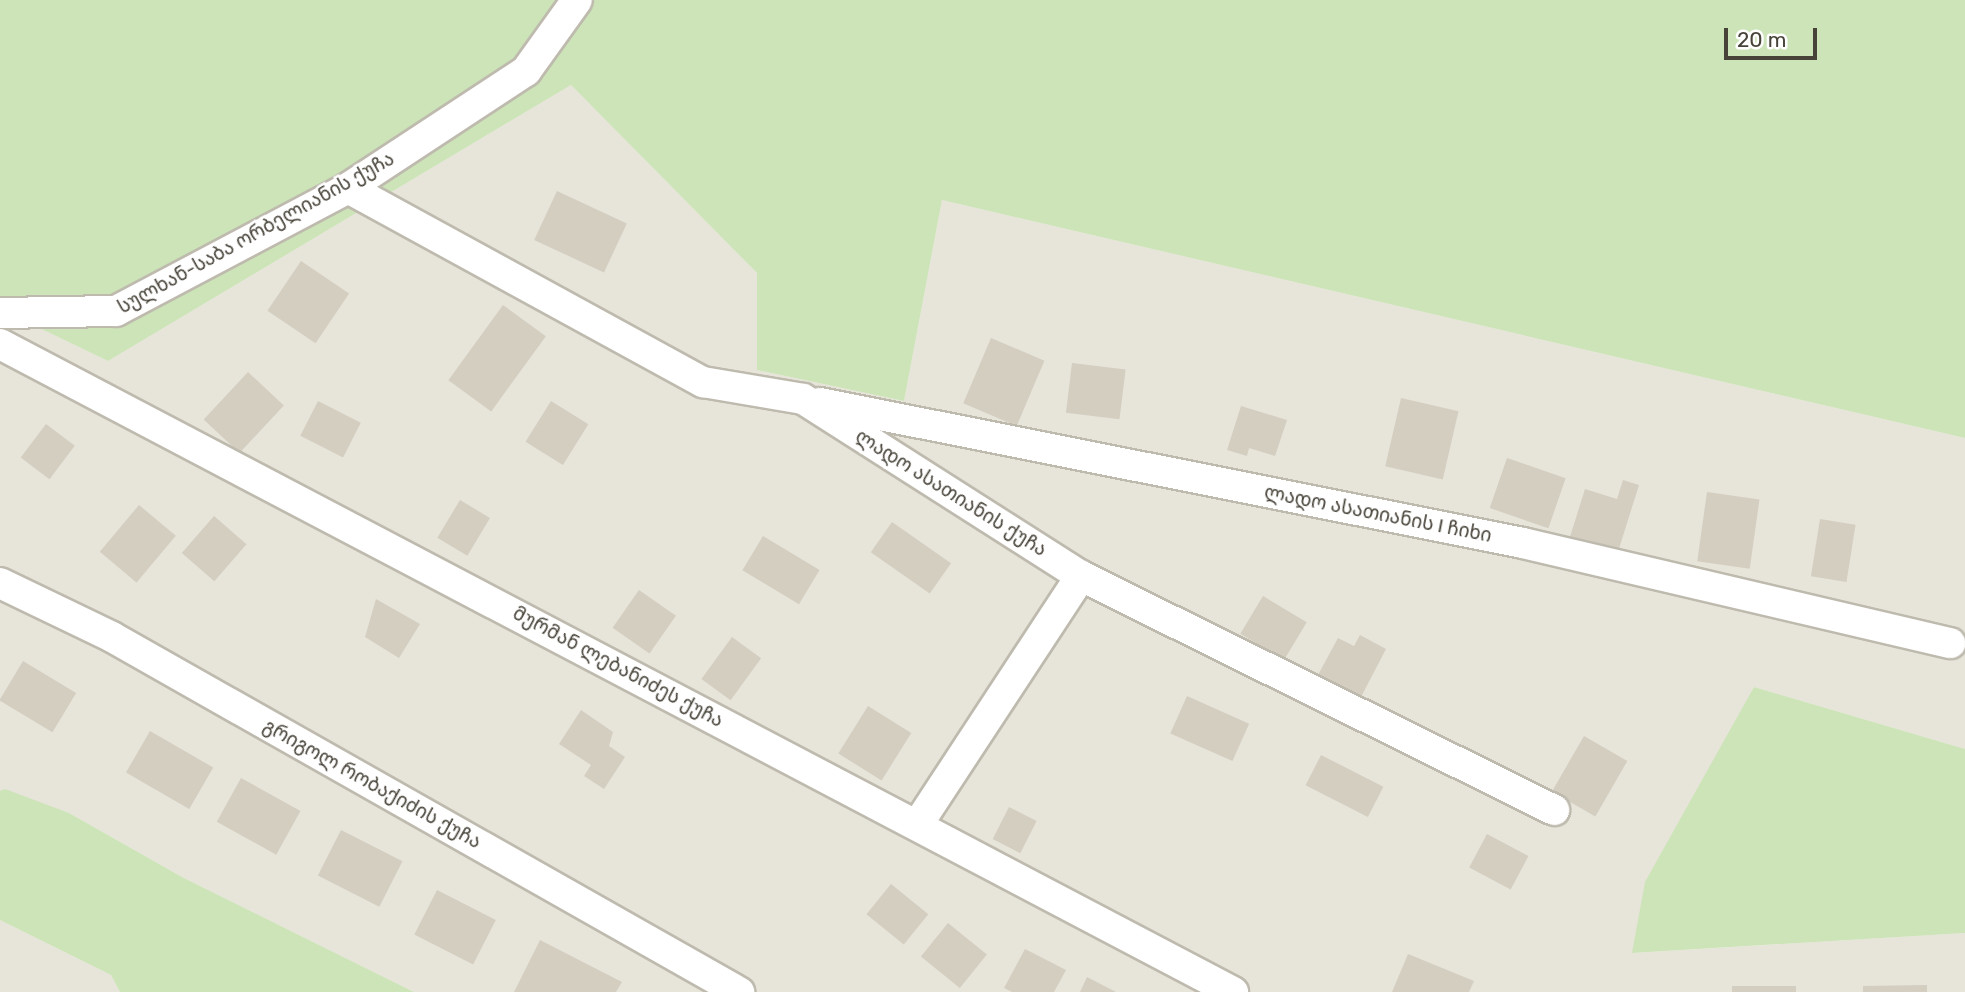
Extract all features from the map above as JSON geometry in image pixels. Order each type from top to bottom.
[{"type":"street","name":"სულხან-საბა ორბელიანის ქუჩა","points":[[0,313],[116,311],[348,188],[526,71],[577,0]]},
{"type":"street","name":"ლადო ასათიანის ქუჩა","points":[[348,188],[703,382],[803,399],[1081,576],[1554,810]]},
{"type":"street","name":"მურმან ლებანიძეს ქუჩა","points":[[0,344],[918,824],[1233,992]]},
{"type":"street","name":"ლადო ასათიანის I ჩიხი","points":[[803,399],[1523,543],[1950,643]]},
{"type":"street","points":[[918,824],[1081,576]]},
{"type":"street","name":"გრიგოლ რობაქიძის ქუჩა","points":[[0,583],[112,637],[739,992]]},
{"type":"shaded area","points":[[571,85],[757,273],[757,370],[904,401],[942,200],[1965,438],[1965,749],[1754,687],[1633,953],[1965,933],[1965,992],[414,992],[182,877],[69,813],[0,791],[0,309],[108,361]]},
{"type":"shaded area","points":[[0,920],[111,975],[120,992],[0,992]]},
{"type":"green space","points":[[0,0],[1965,0],[1965,438],[942,200],[904,401],[757,370],[757,273],[571,85],[108,361],[0,309]]},
{"type":"green space","points":[[1754,687],[1965,749],[1965,933],[1632,953],[1645,882]]},
{"type":"green space","points":[[5,789],[69,813],[182,877],[414,992],[120,992],[111,975],[0,920],[0,791]]},
{"type":"building","points":[[557,191],[627,224],[604,272],[534,240]]},
{"type":"building","points":[[301,261],[349,293],[316,343],[267,311]]},
{"type":"building","points":[[503,305],[546,336],[491,411],[448,380]]},
{"type":"building","points":[[991,338],[1044,361],[1017,426],[963,403]]},
{"type":"building","points":[[1072,363],[1126,370],[1120,419],[1066,413]]},
{"type":"building","points":[[248,372],[284,405],[240,453],[204,420]]},
{"type":"building","points":[[1401,398],[1458,411],[1443,479],[1385,466]]},
{"type":"building","points":[[318,401],[361,423],[343,458],[300,436]]},
{"type":"building","points":[[551,401],[588,424],[563,465],[526,442]]},
{"type":"building","points":[[1241,406],[1287,420],[1275,456],[1249,448],[1247,456],[1227,450]]},
{"type":"building","points":[[46,424],[75,446],[49,479],[21,458]]},
{"type":"building","points":[[1507,458],[1566,478],[1548,528],[1490,508]]},
{"type":"building","points":[[1623,480],[1639,485],[1617,555],[1569,540],[1585,489],[1617,499]]},
{"type":"building","points":[[1707,492],[1759,499],[1750,569],[1697,561]]},
{"type":"building","points":[[460,500],[490,518],[467,556],[437,538]]},
{"type":"building","points":[[139,505],[176,536],[137,583],[100,552]]},
{"type":"building","points":[[214,516],[246,544],[214,581],[182,553]]},
{"type":"building","points":[[1820,519],[1856,525],[1846,582],[1811,576]]},
{"type":"building","points":[[892,522],[951,563],[930,594],[871,552]]},
{"type":"building","points":[[763,536],[820,570],[799,604],[742,570]]},
{"type":"building","points":[[639,590],[676,616],[649,653],[613,628]]},
{"type":"building","points":[[1263,596],[1307,622],[1284,660],[1240,634]]},
{"type":"building","points":[[376,599],[420,624],[399,658],[365,637]]},
{"type":"building","points":[[1360,635],[1386,649],[1361,697],[1318,675],[1338,638],[1354,646]]},
{"type":"building","points":[[732,637],[761,658],[731,700],[701,679]]},
{"type":"building","points":[[23,661],[76,693],[52,732],[0,701]]},
{"type":"building","points":[[1187,696],[1249,724],[1232,761],[1170,733]]},
{"type":"building","points":[[868,706],[911,733],[882,781],[838,753]]},
{"type":"building","points":[[581,710],[613,732],[609,746],[625,757],[604,789],[584,776],[591,765],[559,744]]},
{"type":"building","points":[[150,731],[213,768],[189,809],[126,773]]},
{"type":"building","points":[[1584,736],[1627,761],[1595,816],[1552,791]]},
{"type":"building","points":[[1321,755],[1383,787],[1368,817],[1306,785]]},
{"type":"building","points":[[241,778],[300,811],[276,855],[217,822]]},
{"type":"building","points":[[1009,807],[1037,821],[1020,853],[993,839]]},
{"type":"building","points":[[341,830],[402,861],[379,907],[318,875]]},
{"type":"building","points":[[1487,834],[1528,856],[1511,890],[1469,868]]},
{"type":"building","points":[[891,884],[928,914],[904,945],[866,914]]},
{"type":"building","points":[[437,890],[496,920],[473,965],[414,935]]},
{"type":"building","points":[[948,923],[987,954],[960,988],[921,956]]},
{"type":"building","points":[[540,940],[622,982],[616,992],[514,992]]},
{"type":"building","points":[[1025,949],[1066,970],[1054,992],[1012,992],[1004,988]]},
{"type":"building","points":[[1408,954],[1474,981],[1469,992],[1392,992]]},
{"type":"building","points":[[1087,977],[1116,992],[1080,992]]},
{"type":"building","points":[[1927,985],[1927,992],[1863,992],[1863,986]]},
{"type":"building","points":[[1732,986],[1796,986],[1796,992],[1732,992]]}]
